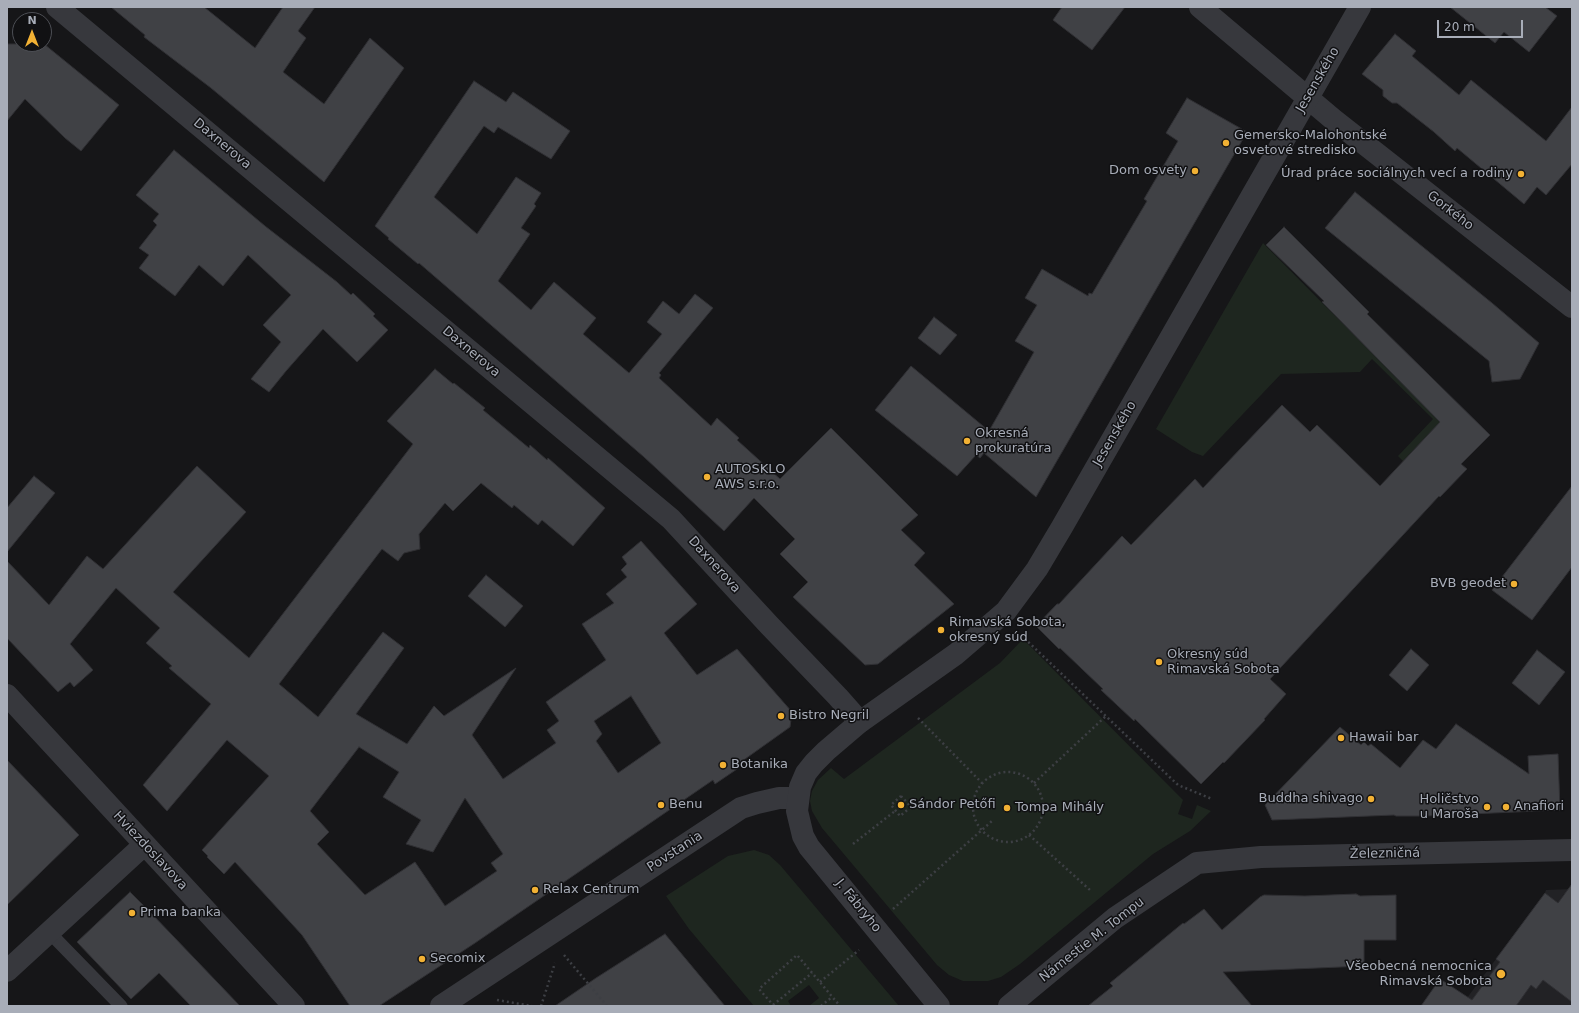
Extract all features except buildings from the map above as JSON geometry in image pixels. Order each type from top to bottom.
[{"type":"street","name":"Daxnerova","points":[[57,7],[671,519],[860,722]]},
{"type":"street","name":"Gorkého","points":[[1200,7],[1308,97],[1572,307]]},
{"type":"street","name":"Jesenského","points":[[798,798],[806,773],[814,763],[860,722],[956,654],[990,625],[1006,611],[1037,569],[1360,7]]},
{"type":"street","name":"Hviezdoslavova","points":[[7,695],[294,1006]]},
{"type":"street","name":"Povstania","points":[[441,1006],[741,808],[757,802],[779,798],[798,798]]},
{"type":"street","name":"J. Fábryho","points":[[798,798],[797,811],[799,823],[803,836],[809,847],[939,1006]]},
{"type":"street","points":[[7,971],[144,845]]},
{"type":"street","name":"Železničná","points":[[1197,863],[1261,857],[1572,850]]},
{"type":"street","name":"Námestie M. Tompu","points":[[1009,1006],[1115,918],[1197,863]]},
{"type":"lane","points":[[49,932],[121,1006]]},
{"type":"path","points":[[1021,635],[1178,785],[1212,799]]},
{"type":"path","points":[[1034,783],[1106,716]]},
{"type":"path","points":[[918,718],[982,783]]},
{"type":"path","points":[[1002,772],[1014,772],[1025,776],[1034,783],[1040,792],[1043,801],[1043,810],[1041,820],[1029,835],[1014,842],[1006,842],[990,837],[981,830],[975,819],[973,804],[974,796],[982,783],[991,776],[1002,772]]},
{"type":"path","points":[[902,796],[911,807],[900,816],[895,811],[891,805],[902,796]]},
{"type":"path","points":[[853,844],[895,811]]},
{"type":"path","points":[[893,909],[992,821]]},
{"type":"path","points":[[1029,835],[1090,890]]},
{"type":"path","points":[[820,982],[859,950]]},
{"type":"path","points":[[563,954],[607,1006]]},
{"type":"path","points":[[812,973],[774,1005],[759,989],[797,955],[840,1006]]},
{"type":"path","points":[[541,1006],[557,959]]},
{"type":"path","points":[[822,1006],[832,997]]},
{"type":"path","points":[[492,1000],[532,1006]]},
{"type":"shaded area","points":[[1263,243],[1440,422],[1403,461],[1398,456],[1433,419],[1372,359],[1360,372],[1281,374],[1203,456],[1192,452],[1156,429]]},
{"type":"shaded area","points":[[1023,639],[1183,800],[1178,814],[1192,819],[1197,805],[1211,811],[1190,831],[1153,854],[1020,964],[1001,977],[988,981],[963,981],[949,975],[937,965],[822,828],[812,811],[810,801],[812,791],[818,780],[831,768],[844,779],[1000,663]]},
{"type":"shaded area","points":[[754,850],[769,855],[780,865],[899,1006],[809,1006],[819,998],[809,985],[788,1001],[791,1006],[754,1006],[689,929],[666,896],[728,856]]},
{"type":"shaded area","points":[[1572,889],[1572,899],[1564,894],[1558,903],[1545,893],[1546,890]]},
{"type":"shaded area","name":"Všeobecná nemocnica Rimavská Sobota","points":[[1572,946],[1572,1006],[1461,1006],[1496,959],[1564,950]]},
{"type":"place","name":"Gemersko-Malohontské osvetové stredisko","points":[[1226,143]]},
{"type":"place","name":"Dom osvety","points":[[1195,171]]},
{"type":"place","name":"Úrad práce sociálnych vecí a rodiny","points":[[1521,174]]},
{"type":"place","name":"Okresná prokuratúra","points":[[967,441]]},
{"type":"place","name":"AUTOSKLO AWS s.r.o.","points":[[707,477]]},
{"type":"place","name":"BVB geodet","points":[[1514,584]]},
{"type":"place","name":"Rimavská Sobota, okresný súd","points":[[941,630]]},
{"type":"place","name":"Okresný súd Rimavská Sobota","points":[[1159,662]]},
{"type":"place","name":"Bistro Negril","points":[[781,716]]},
{"type":"place","name":"Hawaii bar","points":[[1341,738]]},
{"type":"place","name":"Botanika","points":[[723,765]]},
{"type":"place","name":"Buddha shivago","points":[[1371,799]]},
{"type":"place","name":"Benu","points":[[661,805]]},
{"type":"place","name":"Sándor Petőfi","points":[[901,805]]},
{"type":"place","name":"Holičstvo u Maroša","points":[[1487,807]]},
{"type":"place","name":"Anafiori","points":[[1506,807]]},
{"type":"place","name":"Tompa Mihály","points":[[1007,808]]},
{"type":"place","name":"Relax Centrum","points":[[535,890]]},
{"type":"place","name":"Prima banka","points":[[132,913]]},
{"type":"place","name":"Secomix","points":[[422,959]]},
{"type":"place","name":"Všeobecná nemocnica Rimavská Sobota","points":[[1501,974]]}]
